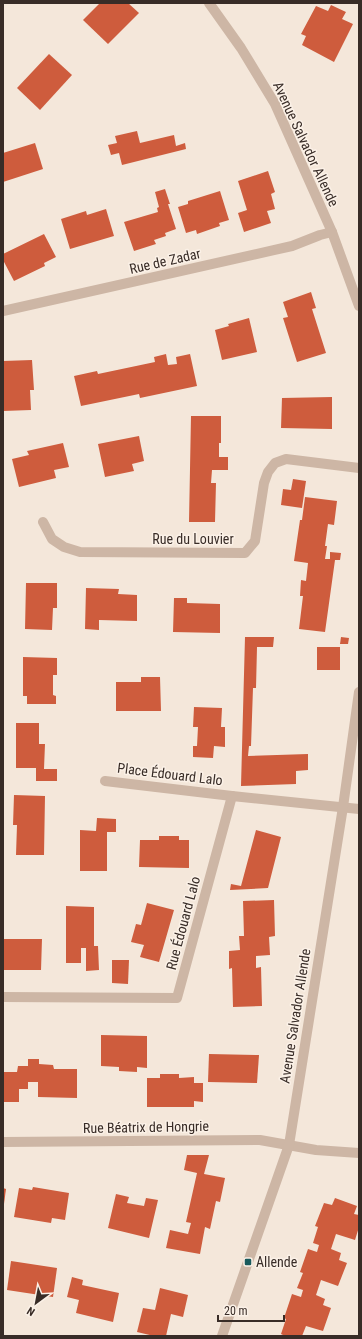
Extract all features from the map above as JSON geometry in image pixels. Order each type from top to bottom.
[{"type":"street","name":"Avenue Salvador Allende","points":[[209,3],[241,48],[275,104],[332,232],[359,306]]},
{"type":"street","name":"Rue de Zadar","points":[[3,311],[292,246],[332,232]]},
{"type":"street","name":"Rue du Louvier","points":[[43,522],[52,539],[64,547],[80,552],[244,553],[255,541],[264,483],[268,472],[275,463],[286,459],[359,468]]},
{"type":"street","name":"Avenue Salvador Allende","points":[[222,1336],[289,1145],[343,807],[359,692]]},
{"type":"street","name":"Place Édouard Lalo","points":[[105,781],[232,796]]},
{"type":"street","points":[[232,796],[359,809]]},
{"type":"street","name":"Rue Édouard Lalo","points":[[3,997],[177,998],[232,796]]},
{"type":"street","name":"Rue Béatrix de Hongrie","points":[[3,1142],[260,1140],[316,1150],[359,1153]]},
{"type":"building","points":[[100,3],[128,3],[139,13],[108,44],[83,20]]},
{"type":"building","points":[[331,5],[346,12],[342,19],[353,24],[334,62],[302,45],[306,36],[301,34],[316,6],[328,11]]},
{"type":"building","points":[[49,54],[72,75],[40,110],[17,88]]},
{"type":"building","points":[[137,131],[140,143],[174,135],[176,146],[185,143],[186,149],[122,165],[119,153],[111,155],[108,145],[117,143],[115,136]]},
{"type":"building","points":[[35,143],[43,169],[3,182],[3,153]]},
{"type":"building","points":[[268,171],[275,192],[271,194],[275,209],[267,211],[271,223],[244,232],[238,213],[247,210],[238,181]]},
{"type":"building","points":[[165,189],[176,229],[165,233],[166,236],[154,240],[156,244],[134,251],[124,222],[158,212],[157,208],[159,207],[155,192]]},
{"type":"building","points":[[220,191],[229,220],[219,223],[220,226],[197,234],[196,230],[186,233],[178,207],[188,204],[188,201]]},
{"type":"building","points":[[106,209],[114,236],[70,249],[61,219],[86,211],[87,215]]},
{"type":"building","points":[[44,234],[56,257],[44,263],[45,266],[14,281],[3,260],[3,254]]},
{"type":"building","points":[[311,292],[316,308],[312,309],[326,353],[297,362],[283,318],[288,317],[283,302]]},
{"type":"building","points":[[249,318],[257,352],[222,360],[215,330],[229,326],[228,324]]},
{"type":"building","points":[[166,354],[168,365],[177,364],[176,357],[190,354],[197,386],[140,398],[139,394],[81,406],[74,376],[97,371],[98,374],[155,362],[154,357]]},
{"type":"building","points":[[32,360],[34,390],[30,390],[31,410],[3,411],[3,361]]},
{"type":"building","points":[[332,397],[332,429],[281,428],[282,398]]},
{"type":"building","points":[[191,416],[221,416],[221,443],[219,443],[219,457],[228,457],[228,470],[212,470],[211,483],[216,483],[215,522],[189,522]]},
{"type":"building","points":[[139,436],[144,461],[132,464],[134,471],[105,477],[98,444]]},
{"type":"building","points":[[63,443],[69,467],[54,470],[56,478],[19,487],[12,459],[29,455],[27,451]]},
{"type":"building","points":[[293,479],[306,481],[302,508],[281,505],[283,489],[291,490]]},
{"type":"building","points":[[305,497],[337,501],[334,525],[328,524],[325,559],[330,559],[330,552],[341,553],[340,560],[335,560],[325,632],[299,629],[303,596],[300,596],[301,580],[306,581],[308,563],[294,561]]},
{"type":"building","points":[[26,583],[57,583],[57,608],[53,608],[52,630],[25,629]]},
{"type":"building","points":[[86,588],[119,589],[118,594],[137,595],[137,621],[99,620],[99,630],[85,629]]},
{"type":"building","points":[[174,598],[187,598],[187,603],[220,604],[220,633],[173,632]]},
{"type":"building","points":[[245,637],[274,637],[273,647],[257,647],[256,688],[253,688],[251,746],[249,746],[248,756],[308,754],[308,770],[296,771],[296,784],[241,786]]},
{"type":"building","points":[[341,637],[349,638],[348,644],[340,644]]},
{"type":"building","points":[[317,647],[340,647],[340,670],[317,670]]},
{"type":"building","points":[[23,657],[57,658],[57,675],[53,675],[53,695],[56,696],[56,704],[27,704],[27,696],[23,696]]},
{"type":"building","points":[[141,677],[160,677],[161,711],[116,711],[116,682],[141,682]]},
{"type":"building","points":[[194,707],[222,708],[221,727],[225,727],[225,747],[214,746],[213,758],[193,757],[193,746],[197,746],[198,727],[193,727]]},
{"type":"building","points":[[16,723],[39,723],[39,744],[45,744],[44,769],[57,769],[57,781],[36,781],[36,768],[16,768]]},
{"type":"building","points":[[14,795],[45,796],[44,855],[16,855],[17,825],[13,825]]},
{"type":"building","points":[[97,818],[116,819],[116,832],[107,832],[107,871],[80,871],[80,830],[96,831]]},
{"type":"building","points":[[256,830],[281,837],[268,888],[230,890],[231,884],[241,886]]},
{"type":"building","points":[[159,836],[179,836],[179,840],[189,840],[189,868],[139,867],[140,840],[159,840]]},
{"type":"building","points":[[274,900],[275,936],[269,937],[270,955],[256,956],[256,968],[261,967],[262,1006],[233,1007],[232,968],[229,969],[229,951],[240,950],[239,936],[244,936],[243,901]]},
{"type":"building","points":[[147,903],[174,910],[159,962],[140,957],[144,945],[131,942],[136,924],[141,925]]},
{"type":"building","points":[[66,906],[94,907],[94,946],[98,946],[99,970],[86,971],[86,948],[81,948],[81,963],[66,963]]},
{"type":"building","points":[[3,939],[42,939],[41,970],[3,970]]},
{"type":"building","points":[[112,960],[129,960],[128,984],[112,983]]},
{"type":"building","points":[[101,1035],[147,1036],[147,1068],[137,1067],[137,1072],[119,1071],[119,1067],[101,1066]]},
{"type":"building","points":[[209,1054],[259,1055],[257,1083],[208,1082]]},
{"type":"building","points":[[28,1059],[39,1059],[39,1064],[53,1065],[54,1069],[77,1069],[77,1098],[38,1097],[38,1082],[28,1082],[28,1089],[19,1089],[19,1102],[3,1102],[4,1072],[17,1072],[18,1066],[28,1066]]},
{"type":"building","points":[[160,1074],[179,1074],[179,1078],[194,1077],[194,1083],[203,1083],[203,1102],[194,1101],[194,1107],[147,1107],[147,1078],[160,1078]]},
{"type":"building","points":[[187,1155],[209,1155],[204,1174],[225,1178],[220,1202],[216,1201],[210,1229],[205,1227],[200,1254],[166,1248],[170,1230],[188,1234],[191,1223],[186,1222],[197,1173],[184,1170]]},
{"type":"building","points":[[33,1187],[69,1193],[65,1220],[52,1218],[51,1223],[14,1217],[19,1188],[32,1190]]},
{"type":"building","points":[[3,1188],[6,1189],[4,1204],[3,1204]]},
{"type":"building","points":[[116,1194],[129,1197],[127,1203],[144,1206],[146,1198],[158,1200],[149,1238],[108,1228]]},
{"type":"building","points":[[335,1198],[357,1206],[354,1214],[359,1215],[359,1227],[355,1240],[336,1234],[331,1249],[341,1253],[339,1260],[347,1263],[338,1286],[321,1280],[316,1295],[325,1299],[323,1305],[331,1308],[323,1331],[306,1326],[302,1336],[285,1336],[281,1334],[286,1319],[284,1318],[292,1294],[301,1297],[303,1290],[297,1288],[303,1273],[300,1272],[308,1249],[317,1252],[319,1245],[313,1243],[318,1227],[315,1226],[324,1203],[332,1205]]},
{"type":"building","points":[[11,1261],[57,1268],[53,1297],[7,1290]]},
{"type":"building","points":[[72,1277],[83,1280],[82,1285],[119,1293],[113,1322],[76,1313],[79,1300],[67,1297]]},
{"type":"building","points":[[160,1288],[188,1295],[183,1317],[171,1314],[166,1336],[154,1336],[137,1332],[143,1308],[155,1310]]},
{"type":"place","name":"Allende","points":[[248,1262]]}]
